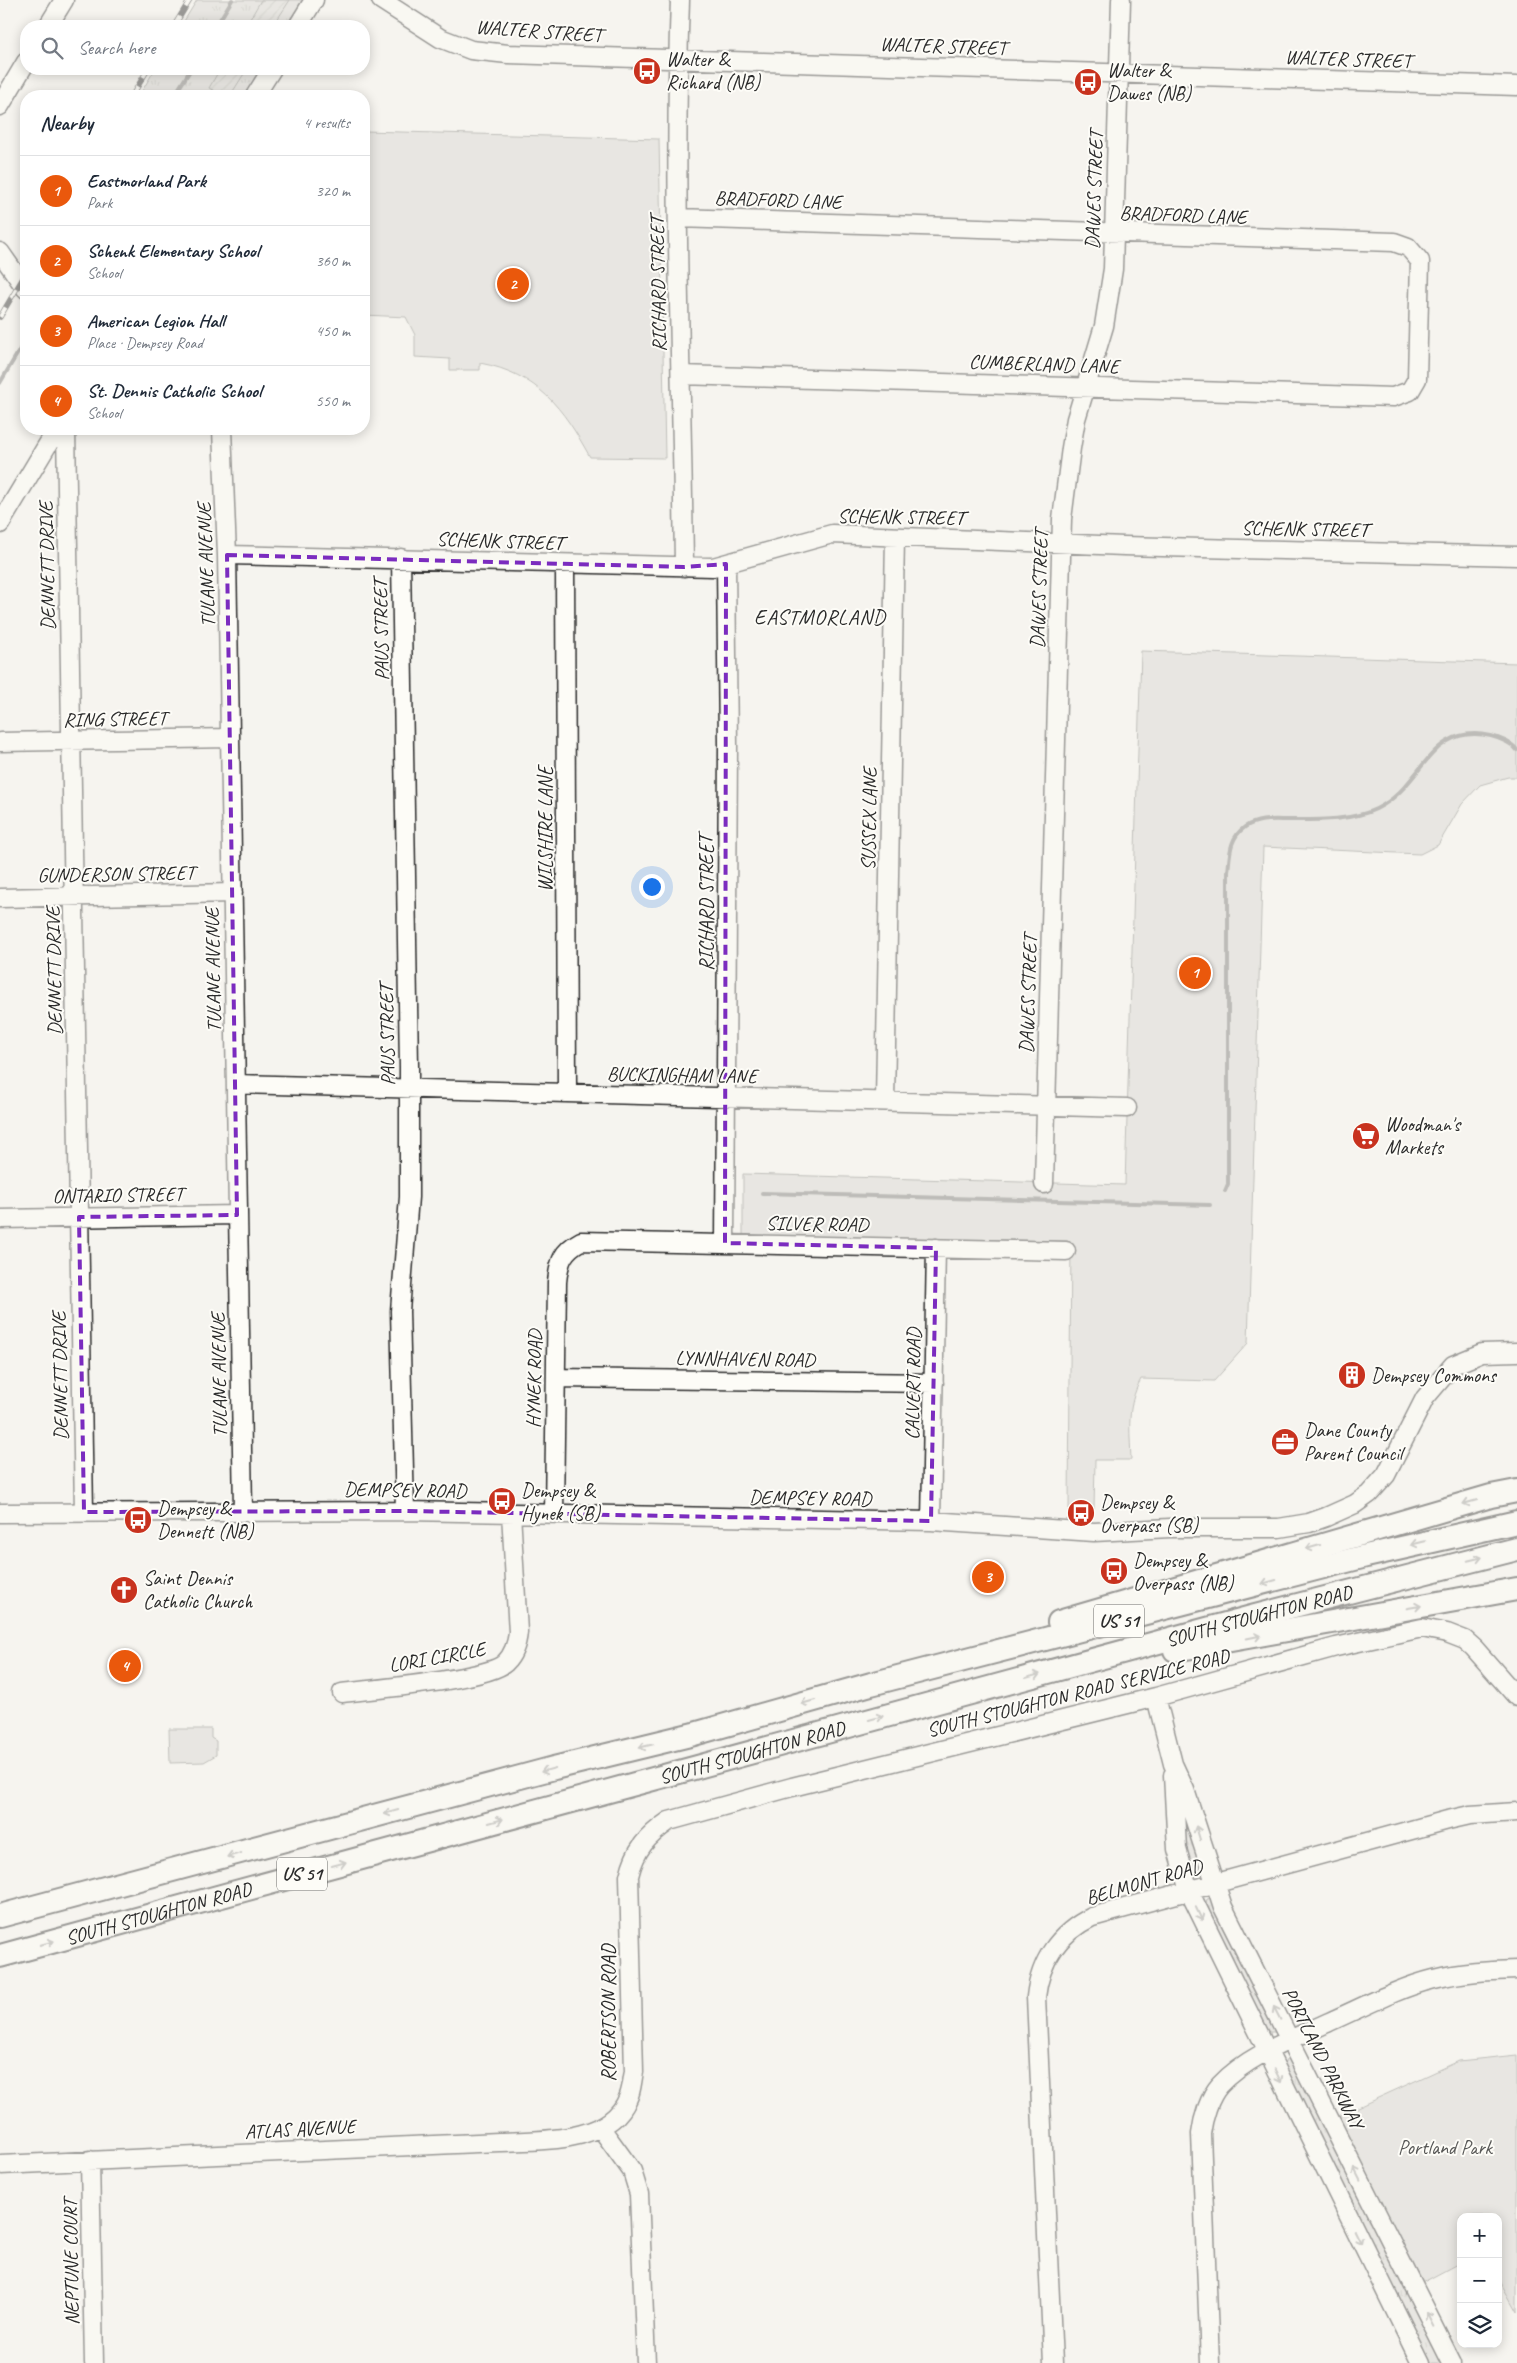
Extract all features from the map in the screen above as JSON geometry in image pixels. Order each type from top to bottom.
[{"type":"main road","points":[[871,1684],[1105,1607],[1481,1499],[1517,1491]]},
{"type":"main road","name":"SOUTH STOUGHTON ROAD","points":[[0,1916],[595,1758],[694,1734],[871,1684],[1366,1556],[1508,1523]]},
{"type":"main road","name":"SOUTH STOUGHTON ROAD","points":[[0,1956],[1102,1658],[1511,1550]]},
{"type":"main road","points":[[1102,1658],[1194,1648],[1517,1589]]},
{"type":"main road","points":[[595,1758],[604,1792]]},
{"type":"street","points":[[52,20],[64,0]]},
{"type":"street","points":[[302,20],[314,0]]},
{"type":"street","name":"WALTER STREET","points":[[381,0],[440,38],[478,51],[1517,86]]},
{"type":"street","name":"RICHARD STREET","points":[[680,0],[677,59],[678,218],[684,567]]},
{"type":"street","name":"DAWES STREET","points":[[1044,1184],[1065,490],[1076,419],[1104,326],[1113,269],[1121,0]]},
{"type":"street","points":[[0,106],[20,72]]},
{"type":"street","points":[[259,90],[268,75]]},
{"type":"street","name":"BRADFORD LANE","points":[[678,218],[1394,242],[1408,247],[1420,261],[1417,379],[1414,387],[1404,394]]},
{"type":"street","points":[[0,252],[20,280]]},
{"type":"street","name":"CUMBERLAND LANE","points":[[681,375],[1393,397],[1404,394]]},
{"type":"street","points":[[0,524],[54,435]]},
{"type":"street","name":"DENNETT DRIVE","points":[[66,435],[84,1512]]},
{"type":"street","name":"TULANE AVENUE","points":[[222,435],[228,555],[243,1510]]},
{"type":"street","name":"SCHENK STREET","points":[[228,555],[713,567],[832,534],[1062,543],[1517,556]]},
{"type":"street","name":"SUSSEX LANE","points":[[885,1101],[895,537]]},
{"type":"street","name":"PAUS STREET","points":[[401,558],[409,1089],[409,1197],[400,1311],[405,1511]]},
{"type":"street","name":"WILSHIRE LANE","points":[[565,564],[567,1093]]},
{"type":"street","name":"RICHARD STREET","points":[[725,1243],[728,667],[726,564]]},
{"type":"street","name":"RING STREET","points":[[0,742],[230,738]]},
{"type":"street","name":"GUNDERSON STREET","points":[[0,898],[233,893]]},
{"type":"street","name":"BUCKINGHAM LANE","points":[[236,1084],[1127,1108]]},
{"type":"street","name":"ONTARIO STREET","points":[[0,1218],[238,1215]]},
{"type":"street","name":"SILVER ROAD","points":[[569,1247],[581,1241],[1066,1251]]},
{"type":"street","name":"HYNEK ROAD","points":[[554,1514],[558,1264],[569,1247]]},
{"type":"street","name":"CALVERT ROAD","points":[[931,1521],[936,1248]]},
{"type":"street","name":"DEMPSEY ROAD","points":[[0,1513],[243,1510],[405,1511],[931,1521],[1020,1525],[1061,1520],[1125,1521],[1170,1528],[1279,1528],[1309,1523],[1343,1511],[1369,1494],[1383,1479],[1425,1398],[1445,1372],[1466,1358],[1482,1353],[1517,1352]]},
{"type":"street","name":"LYNNHAVEN ROAD","points":[[556,1378],[934,1383]]},
{"type":"street","name":"LORI CIRCLE","points":[[342,1693],[479,1675],[505,1663],[517,1643],[518,1632],[511,1513]]},
{"type":"street","name":"SOUTH STOUGHTON ROAD SERVICE ROAD","points":[[637,1850],[653,1832],[681,1816],[1156,1697],[1336,1647],[1422,1628],[1448,1633],[1465,1640],[1517,1697]]},
{"type":"street","name":"PORTLAND PARKWAY","points":[[1156,1697],[1173,1764],[1185,1790],[1214,1884],[1452,2363]]},
{"type":"street","name":"PORTLAND PARKWAY","points":[[1173,1764],[1177,1849],[1189,1892],[1421,2363]]},
{"type":"street","name":"BELMONT ROAD","points":[[1053,2363],[1036,1997],[1041,1972],[1049,1955],[1060,1940],[1083,1922],[1214,1884],[1448,1820],[1477,1814],[1517,1812]]},
{"type":"street","name":"ROBERTSON ROAD","points":[[600,2127],[615,2117],[628,2099],[634,2072],[628,1876],[637,1850]]},
{"type":"street","points":[[1210,2363],[1202,2125],[1212,2099],[1220,2085],[1240,2069],[1267,2052],[1377,2000],[1433,1979],[1469,1972],[1517,1970]]},
{"type":"street","points":[[600,2127],[636,2179],[639,2194],[646,2363]]},
{"type":"street","name":"ATLAS AVENUE","points":[[0,2165],[561,2138],[580,2136],[600,2127]]},
{"type":"street","name":"NEPTUNE COURT","points":[[90,2160],[94,2363]]},
{"type":"highlighted area","points":[[227,555],[684,567],[726,564],[725,1243],[936,1248],[931,1521],[405,1511],[84,1512],[79,1217],[237,1215]]},
{"type":"green space","points":[[197,0],[302,0],[290,20],[185,20]]},
{"type":"green space","points":[[261,0],[290,0],[277,20],[249,20]]},
{"type":"green space","points":[[151,75],[256,75],[248,90],[143,90]]},
{"type":"green space","points":[[217,75],[243,75],[234,90],[212,90],[209,88]]},
{"type":"green space","points":[[370,131],[659,139],[665,458],[590,457],[570,423],[559,409],[547,396],[518,375],[480,363],[480,370],[450,370],[450,359],[415,357],[415,335],[406,317],[370,315]]},
{"type":"green space","points":[[1141,651],[1517,663],[1517,777],[1508,777],[1480,785],[1462,804],[1438,845],[1420,854],[1263,847],[1248,1343],[1214,1381],[1141,1379],[1136,1389],[1131,1409],[1131,1460],[1095,1460],[1094,1509],[1069,1509],[1071,1241],[743,1236],[743,1174],[1125,1185]]},
{"type":"green space","points":[[169,1729],[211,1729],[211,1738],[216,1741],[216,1755],[204,1762],[170,1763]]},
{"type":"green space","points":[[1183,1800],[1203,1865],[1201,1870],[1196,1872],[1191,1870],[1186,1850]]},
{"type":"green space","points":[[1212,1898],[1277,2028],[1275,2032],[1266,2032],[1205,1907],[1207,1899]]},
{"type":"green space","name":"Portland Park","points":[[1517,2055],[1517,2312],[1502,2285],[1502,2213],[1457,2213],[1457,2264],[1418,2285],[1334,2118],[1459,2061]]},
{"type":"green space","points":[[1290,2058],[1445,2363],[1430,2363],[1423,2350],[1283,2067],[1286,2059]]},
{"type":"waterway","points":[[220,20],[232,0]]},
{"type":"waterway","points":[[178,90],[187,75]]},
{"type":"waterway","points":[[0,383],[20,349]]},
{"type":"waterway","points":[[1225,1191],[1228,1184],[1228,872],[1231,847],[1236,836],[1245,827],[1261,821],[1345,818],[1376,809],[1392,799],[1428,759],[1453,738],[1470,734],[1491,736],[1509,743],[1517,750]]},
{"type":"waterway","points":[[762,1193],[1210,1205]]},
{"type":"railway","points":[[178,20],[190,0]]},
{"type":"railway","points":[[136,90],[144,75]]},
{"type":"railway","points":[[0,317],[20,283]]},
{"type":"place","name":"Walter & Richard (NB)","points":[[647,71]]},
{"type":"place","name":"Walter & Dawes (NB)","points":[[1088,82]]},
{"type":"place","name":"Schenk Elementary School","points":[[513,284]]},
{"type":"place","name":"Eastmorland Park","points":[[1195,973]]},
{"type":"place","name":"Woodman's Markets","points":[[1366,1136]]},
{"type":"place","name":"Dempsey Commons","points":[[1352,1375]]},
{"type":"place","name":"Dane County Parent Council","points":[[1285,1442]]},
{"type":"place","name":"Dempsey & Hynek (SB)","points":[[502,1501]]},
{"type":"place","name":"Dempsey & Overpass (SB)","points":[[1081,1513]]},
{"type":"place","name":"Dempsey & Dennett (NB)","points":[[138,1520]]},
{"type":"place","name":"Dempsey & Overpass (NB)","points":[[1114,1571]]},
{"type":"place","name":"American Legion Hall","points":[[988,1577]]},
{"type":"place","name":"Saint Dennis Catholic Church","points":[[124,1590]]},
{"type":"place","name":"St. Dennis Catholic School","points":[[125,1666]]},
{"type":"district","name":"EASTMORLAND","points":[[820,617]]}]
